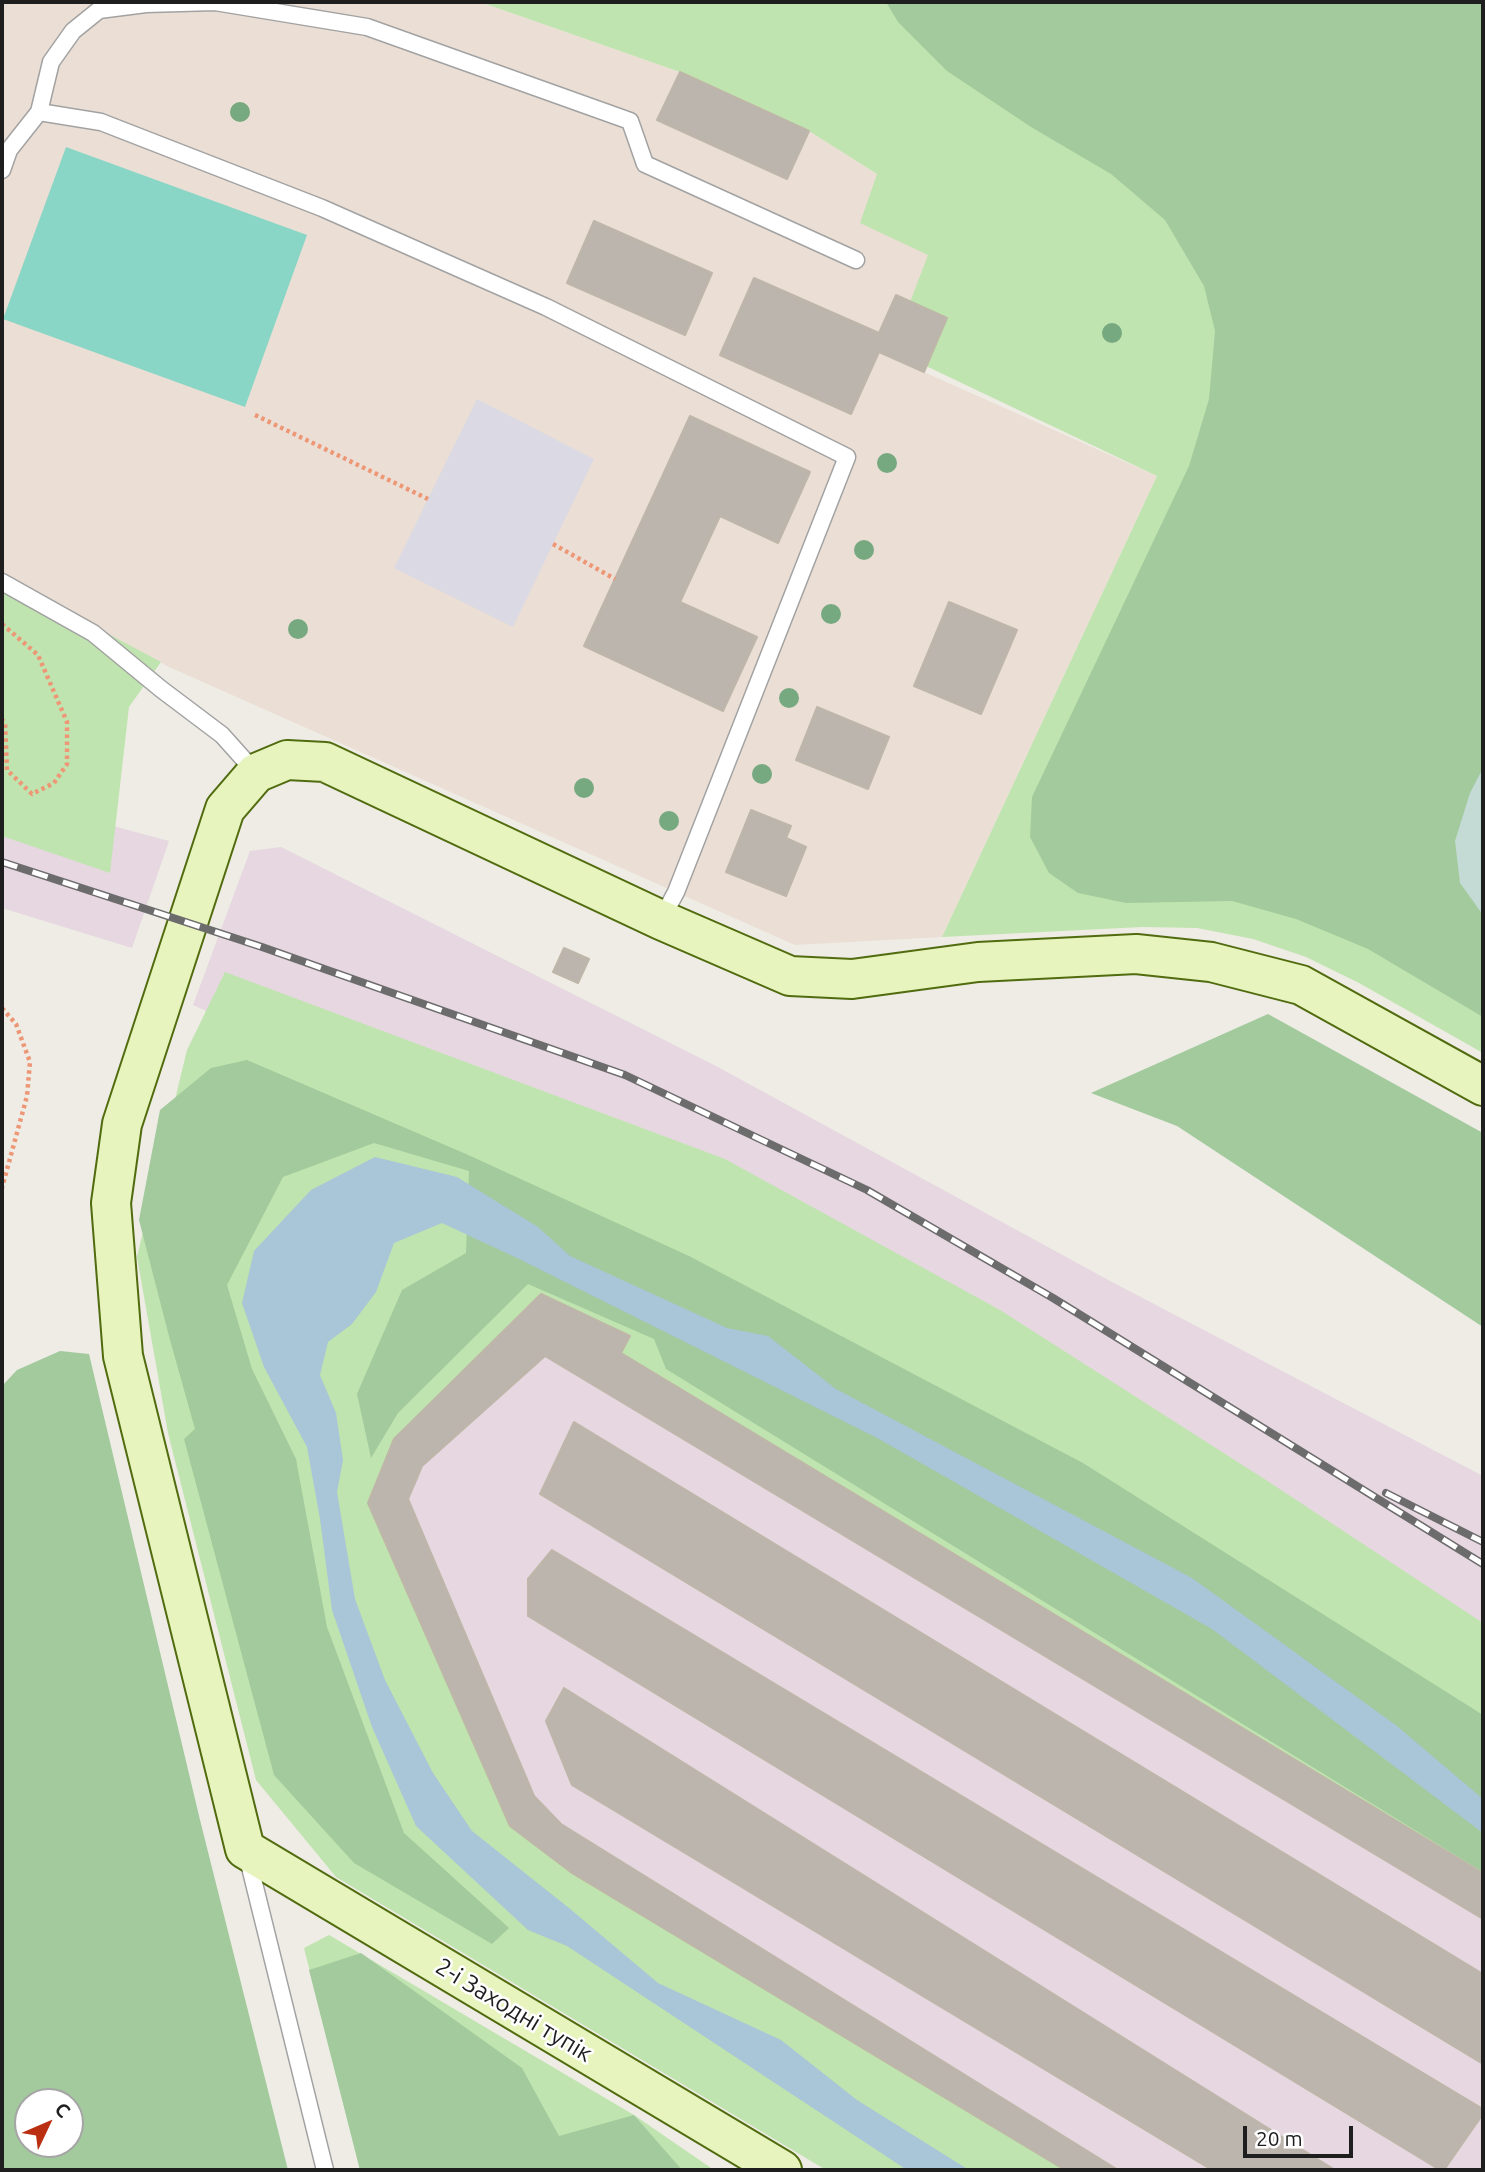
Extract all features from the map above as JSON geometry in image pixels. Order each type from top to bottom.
[{"type":"main road","points":[[245,1849],[123,1356],[111,1203],[122,1124],[225,809],[256,773],[287,760],[325,762],[661,920],[790,976],[852,979],[978,962],[1136,954],[1211,962],[1301,985],[1483,1086]]},
{"type":"main road","name":"2-і Заходні тупік","points":[[245,1849],[782,2170]]},
{"type":"lane","points":[[2,170],[9,150],[39,112],[51,62],[73,31],[99,10],[146,4],[215,2],[367,27],[630,121],[645,164],[856,260]]},
{"type":"lane","points":[[39,112],[102,122],[322,208],[547,307],[847,457],[676,892],[661,920]]},
{"type":"lane","points":[[2,582],[93,633],[160,689],[222,735],[256,773]]},
{"type":"lane","points":[[245,1849],[325,2170]]},
{"type":"path","points":[[255,415],[428,499]]},
{"type":"path","points":[[553,544],[615,579]]},
{"type":"path","points":[[2,624],[38,655],[67,722],[67,764],[54,783],[32,794],[7,770],[5,722],[2,720]]},
{"type":"path","points":[[2,1008],[16,1024],[30,1062],[27,1096],[3,1175],[2,1188]]},
{"type":"shaded area","points":[[2,2],[480,2],[680,72],[809,131],[877,174],[929,255],[947,318],[924,372],[1157,476],[942,937],[795,945],[169,667],[2,578]]},
{"type":"shaded area","points":[[66,147],[307,235],[245,407],[3,319]]},
{"type":"shaded area","points":[[477,399],[594,459],[513,627],[394,568]]},
{"type":"shaded area","points":[[1483,768],[1483,915],[1460,883],[1455,841],[1470,793]]},
{"type":"shaded area","points":[[2,796],[169,841],[132,948],[2,908]]},
{"type":"shaded area","points":[[281,847],[716,1066],[1112,1282],[1483,1476],[1483,1701],[756,1256],[193,1005],[250,851]]},
{"type":"shaded area","points":[[375,1157],[457,1177],[538,1227],[570,1256],[727,1328],[768,1336],[836,1389],[1192,1578],[1397,1726],[1483,1799],[1483,1833],[1212,1629],[879,1439],[442,1223],[394,1243],[376,1292],[352,1324],[328,1342],[320,1375],[336,1413],[343,1460],[337,1492],[355,1599],[385,1680],[433,1773],[472,1831],[658,1983],[781,2040],[857,2100],[969,2170],[907,2170],[567,1946],[528,1930],[416,1826],[372,1727],[332,1610],[307,1447],[264,1367],[242,1303],[254,1251],[311,1190]]},
{"type":"shaded area","points":[[541,1294],[654,1339],[1483,1872],[1483,2170],[1065,2170],[572,1873],[510,1826],[368,1503],[394,1439]]},
{"type":"green space","points":[[480,2],[1483,2],[1483,1053],[1359,983],[1306,957],[1253,939],[1197,928],[1142,927],[942,937],[1157,476],[926,366],[947,318],[910,302],[928,255],[860,223],[877,174],[809,131],[680,72]]},
{"type":"green space","points":[[886,2],[1483,2],[1483,1017],[1368,949],[1296,919],[1232,901],[1126,903],[1078,893],[1049,873],[1030,837],[1032,797],[1189,466],[1209,399],[1215,331],[1204,286],[1165,220],[1111,174],[1031,127],[947,71],[898,22]]},
{"type":"green space","points":[[2,577],[161,662],[129,707],[110,873],[2,836]]},
{"type":"green space","points":[[225,972],[725,1159],[1000,1310],[1483,1623],[1483,1873],[621,1353],[630,1336],[541,1294],[394,1439],[368,1502],[510,1826],[572,1873],[1065,2170],[826,2170],[336,1877],[256,1780],[168,1433],[137,1257],[187,1050]]},
{"type":"green space","points":[[1268,1014],[1483,1133],[1483,1327],[1177,1126],[1091,1093]]},
{"type":"green space","points":[[247,1060],[466,1154],[689,1256],[1083,1463],[1483,1715],[1483,1872],[666,1369],[654,1339],[528,1284],[398,1413],[371,1458],[357,1394],[402,1290],[466,1253],[469,1171],[374,1143],[283,1177],[227,1285],[252,1369],[296,1459],[327,1627],[404,1833],[509,1928],[492,1944],[354,1863],[274,1775],[184,1439],[195,1429],[139,1220],[160,1110],[211,1068]]},
{"type":"green space","points":[[60,1351],[89,1354],[200,1820],[288,2170],[2,2170],[2,1386],[17,1370]]},
{"type":"green space","points":[[329,1935],[634,2115],[714,2170],[360,2170],[304,1948]]},
{"type":"green space","points":[[361,1953],[522,2068],[559,2136],[634,2115],[682,2170],[360,2170],[309,1970]]},
{"type":"building","points":[[680,72],[809,131],[787,179],[657,120]]},
{"type":"building","points":[[594,221],[712,273],[685,335],[567,283]]},
{"type":"building","points":[[754,278],[879,333],[896,295],[947,318],[924,372],[879,352],[851,414],[720,355]]},
{"type":"building","points":[[690,416],[810,472],[778,543],[720,516],[680,602],[757,637],[723,711],[584,646]]},
{"type":"building","points":[[949,602],[1017,630],[981,714],[914,686]]},
{"type":"building","points":[[817,707],[889,737],[868,789],[796,760]]},
{"type":"building","points":[[751,810],[791,826],[786,838],[806,847],[786,896],[726,872]]},
{"type":"building","points":[[564,948],[589,959],[578,983],[553,972]]},
{"type":"building","points":[[541,1294],[630,1336],[621,1353],[1483,1873],[1483,1919],[545,1356],[422,1466],[408,1499],[534,1796],[561,1824],[1118,2170],[1065,2170],[572,1873],[510,1826],[368,1503],[394,1439]]},
{"type":"building","points":[[574,1422],[1483,1974],[1483,2064],[540,1494]]},
{"type":"building","points":[[552,1550],[1483,2109],[1483,2114],[1444,2170],[1440,2170],[528,1616],[528,1579]]},
{"type":"building","points":[[564,1688],[1335,2170],[1212,2170],[572,1785],[546,1721]]},
{"type":"railway","points":[[2,862],[262,947],[625,1075],[867,1190],[1053,1298],[1483,1564]]},
{"type":"railway","points":[[1386,1493],[1483,1542]]}]
